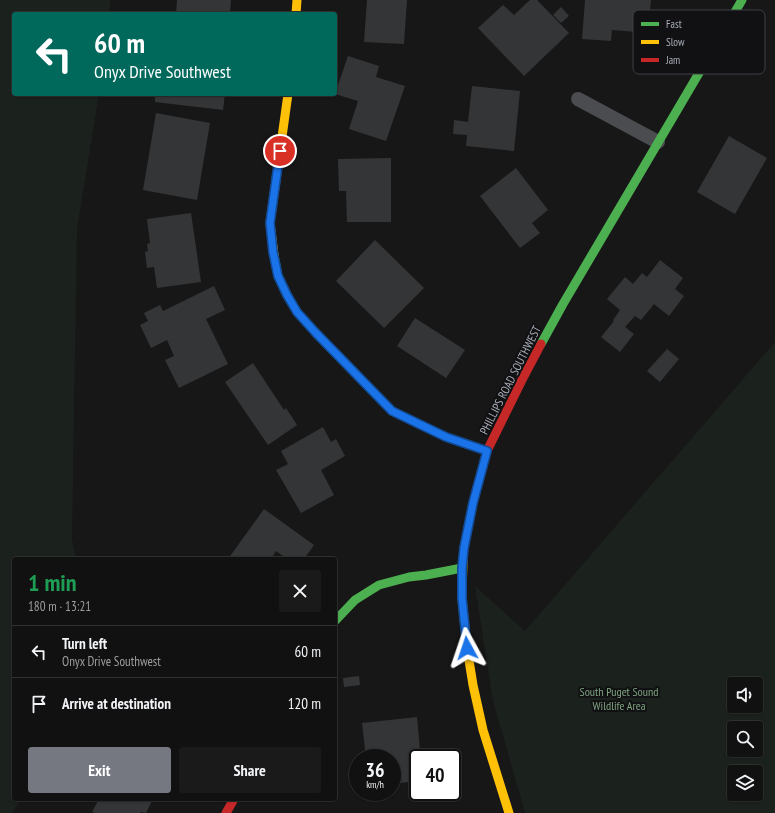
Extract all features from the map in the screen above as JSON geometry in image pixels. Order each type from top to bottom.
[{"type":"street","points":[[296,12],[297,0]]},
{"type":"street","name":"PHILLIPS ROAD SOUTHWEST","points":[[736,10],[742,0]]},
{"type":"street","name":"PHILLIPS ROAD SOUTHWEST","points":[[509,813],[483,730],[467,648],[462,598],[462,568],[464,548],[473,503],[487,451],[522,380],[562,304],[698,74]]},
{"type":"street","points":[[288,96],[270,223],[273,252],[278,276],[287,295],[297,312],[315,332],[392,411],[446,437],[487,451]]},
{"type":"street","points":[[337,619],[355,600],[379,585],[409,577],[462,568]]},
{"type":"street","points":[[226,813],[233,801]]},
{"type":"lane","points":[[578,99],[658,142]]},
{"type":"green space","points":[[0,0],[111,0],[109,12],[12,12],[12,96],[99,96],[77,229],[72,539],[76,557],[12,557],[12,801],[20,801],[12,813],[0,813]]},
{"type":"green space","name":"South Puget Sound Wildlife Area","points":[[775,342],[775,813],[525,813],[493,701],[475,586],[525,631]]},
{"type":"building","points":[[177,0],[231,0],[230,12],[176,12]]},
{"type":"building","points":[[367,0],[407,0],[404,44],[364,42]]},
{"type":"building","points":[[530,0],[537,0],[569,33],[524,76],[478,28],[503,5],[514,15]]},
{"type":"building","points":[[585,0],[651,0],[650,10],[633,10],[633,32],[612,30],[611,41],[582,39]]},
{"type":"building","points":[[561,7],[569,16],[561,23],[553,15]]},
{"type":"building","points":[[348,56],[379,66],[376,77],[405,86],[386,141],[349,129],[358,101],[337,95],[337,88]]},
{"type":"building","points":[[472,86],[520,91],[514,151],[466,146],[467,135],[453,134],[454,120],[468,122]]},
{"type":"building","points":[[155,96],[225,96],[223,110],[155,102]]},
{"type":"building","points":[[156,113],[210,123],[197,200],[143,190]]},
{"type":"building","points":[[729,136],[767,158],[735,214],[697,192]]},
{"type":"building","points":[[391,158],[391,222],[347,222],[346,191],[339,191],[338,159]]},
{"type":"building","points":[[516,168],[548,210],[532,223],[540,233],[520,248],[480,196]]},
{"type":"building","points":[[191,213],[201,282],[157,288],[154,267],[147,268],[145,252],[148,251],[147,244],[150,243],[147,219]]},
{"type":"building","points":[[375,240],[424,288],[384,328],[336,281]]},
{"type":"building","points":[[660,260],[683,278],[675,289],[684,296],[669,316],[654,304],[641,320],[635,316],[625,327],[634,334],[620,352],[601,337],[614,321],[613,320],[620,310],[607,299],[625,277],[633,284],[642,273],[647,277]]},
{"type":"building","points":[[214,286],[225,310],[206,319],[228,364],[179,388],[165,360],[174,356],[167,340],[151,348],[140,325],[148,321],[144,313],[160,305],[163,311]]},
{"type":"building","points":[[415,318],[465,350],[446,378],[397,346]]},
{"type":"building","points":[[667,349],[679,359],[660,382],[647,371]]},
{"type":"building","points":[[253,363],[284,410],[286,408],[297,425],[268,445],[225,382]]},
{"type":"building","points":[[323,427],[331,442],[336,439],[345,456],[321,470],[334,495],[301,513],[276,470],[288,464],[281,451]]},
{"type":"building","points":[[264,509],[314,545],[305,557],[284,557],[276,551],[272,557],[229,557]]},
{"type":"building","points":[[359,676],[360,685],[344,687],[343,678]]},
{"type":"building","points":[[417,717],[420,749],[409,749],[409,782],[401,783],[401,749],[365,749],[362,723]]},
{"type":"building","points":[[98,801],[152,801],[146,813],[92,812]]},
{"type":"traffic: fast","points":[[736,10],[742,0]]},
{"type":"traffic: fast","points":[[541,344],[698,74]]},
{"type":"traffic: fast","points":[[274,255],[278,276],[297,312],[392,411],[446,437],[487,451]]},
{"type":"traffic: fast","points":[[337,619],[355,600],[379,585],[409,577],[462,568]]},
{"type":"traffic: slow","points":[[296,12],[297,0]]},
{"type":"traffic: slow","points":[[274,255],[270,223],[288,96]]},
{"type":"traffic: slow","points":[[463,560],[462,598],[467,648],[473,685],[483,730],[509,813]]},
{"type":"traffic: jam","points":[[463,560],[473,503],[487,451],[541,344]]},
{"type":"traffic: jam","points":[[226,813],[233,801]]},
{"type":"route","points":[[280,151],[270,223],[273,252],[278,276],[297,312],[392,411],[446,437],[487,451],[473,503],[464,548],[462,598],[467,648]]}]
